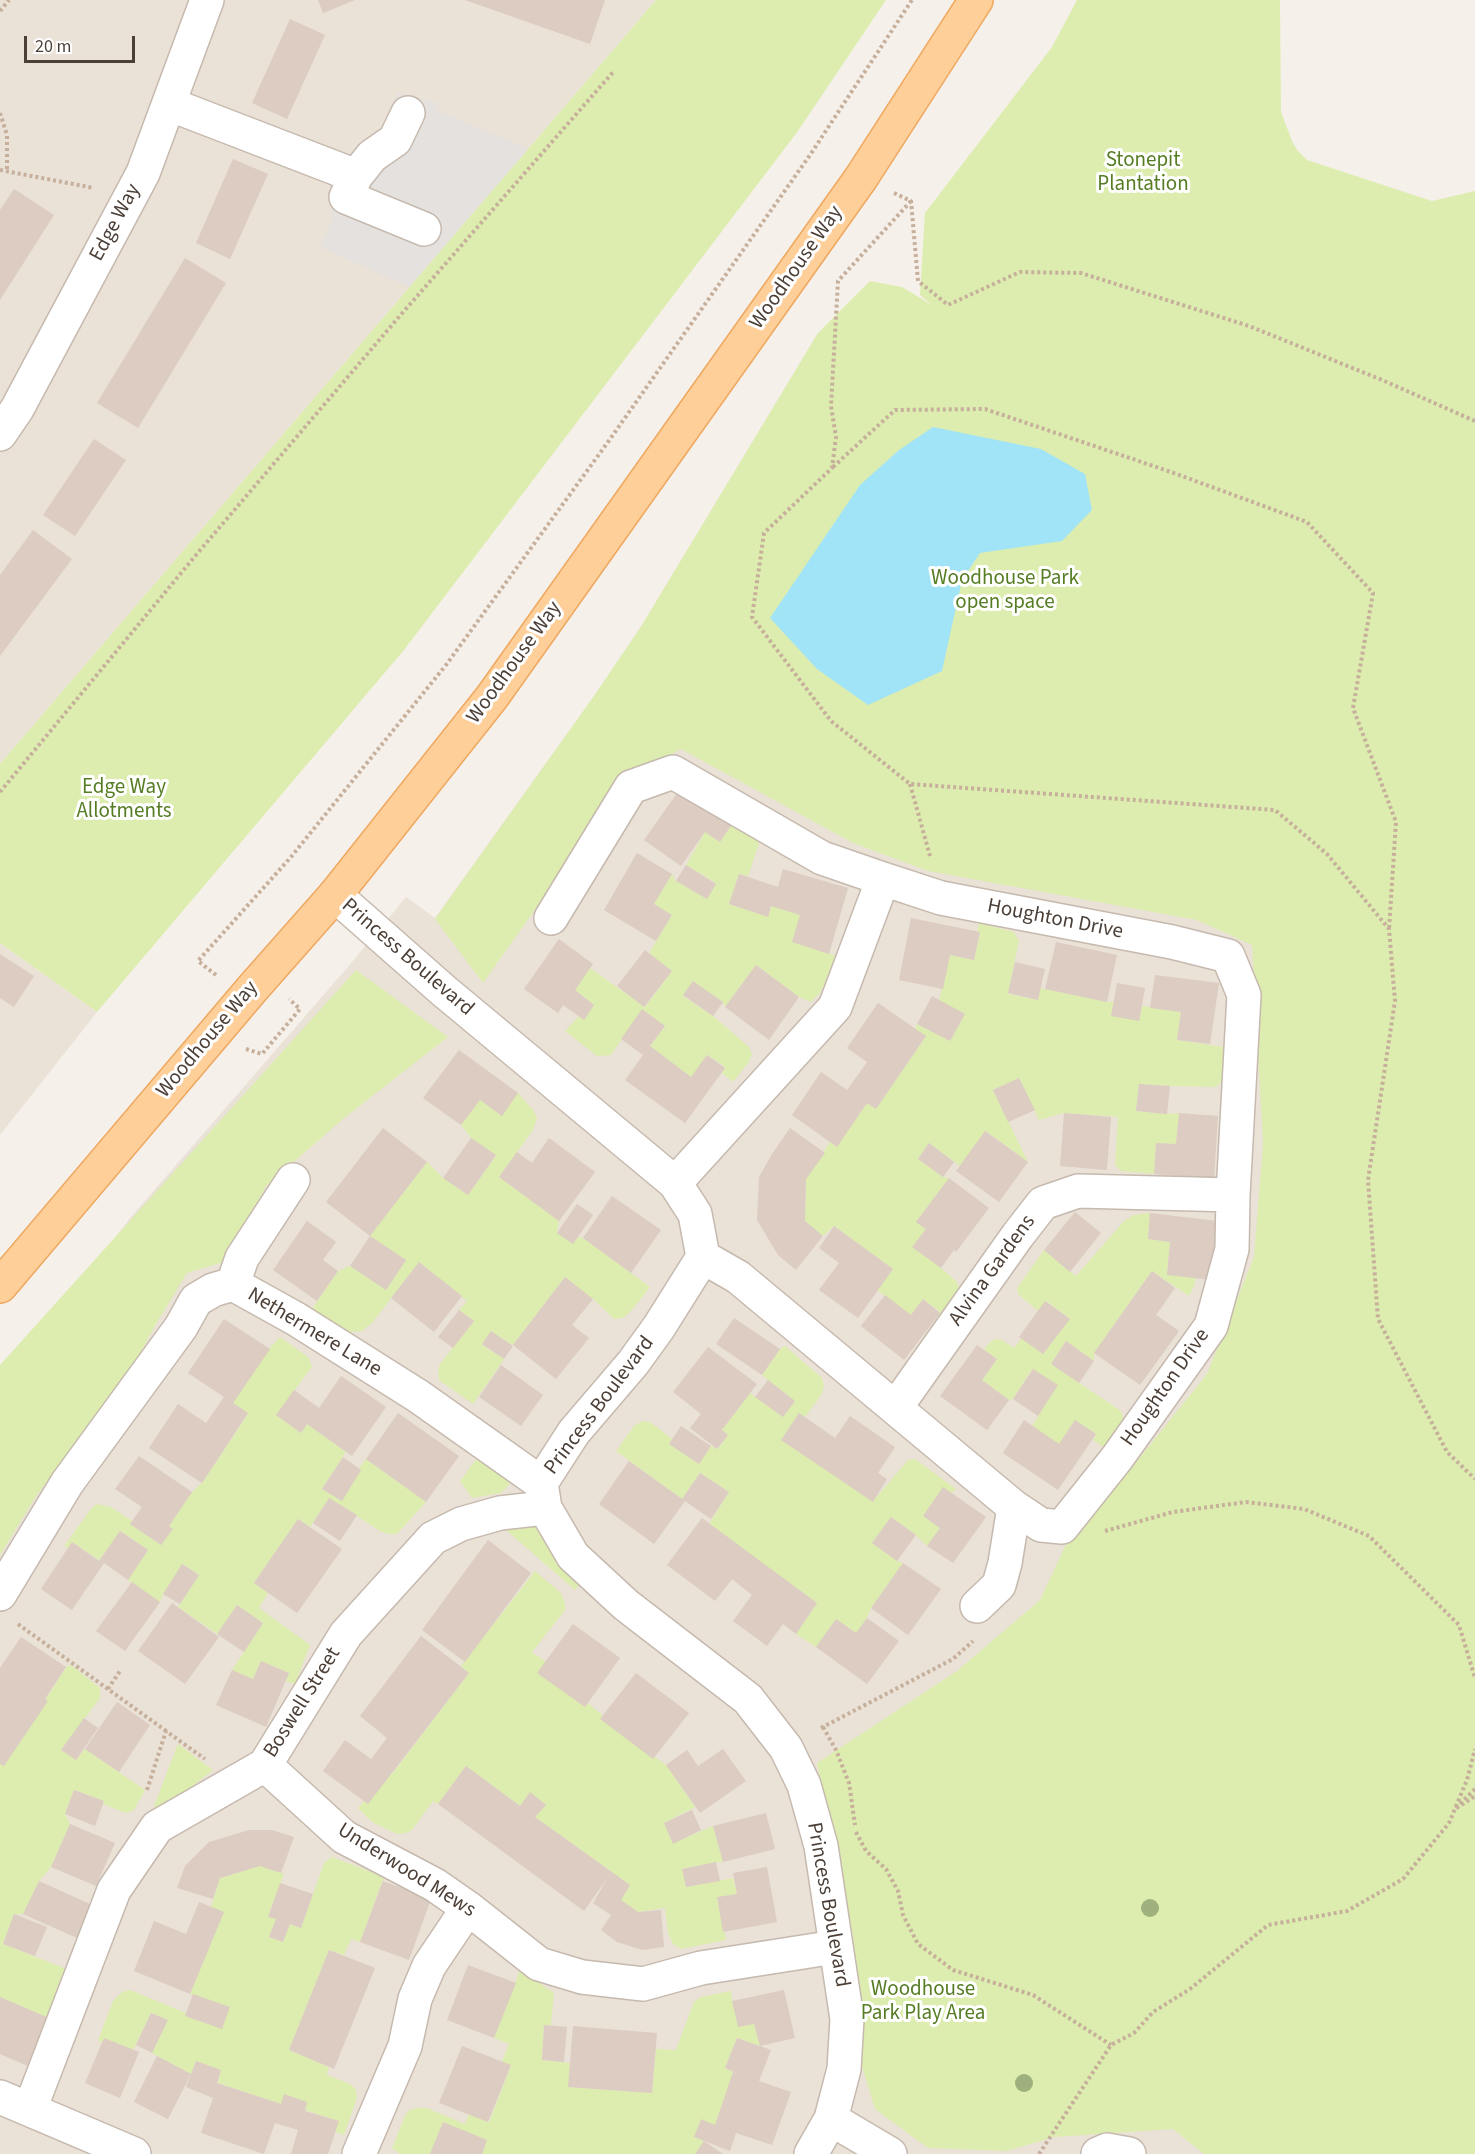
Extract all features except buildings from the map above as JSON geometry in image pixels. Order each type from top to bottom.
[{"type":"main road","name":"Woodhouse Way","points":[[0,1286],[252,989],[335,895],[492,697],[861,178],[976,0]]},
{"type":"street","name":"Edge Way","points":[[0,434],[17,409],[143,173],[207,0]]},
{"type":"street","points":[[168,104],[356,176]]},
{"type":"street","points":[[408,113],[395,140],[372,156],[356,176],[346,197],[424,229]]},
{"type":"street","name":"Houghton Drive","points":[[551,918],[631,787],[673,772],[822,858],[883,879],[941,898],[1172,942],[1228,956],[1244,995],[1232,1249],[1211,1326],[1117,1458],[1062,1527]]},
{"type":"street","points":[[675,1183],[835,1007],[883,879]]},
{"type":"street","name":"Princess Boulevard","points":[[335,895],[444,991],[675,1183],[695,1214],[703,1257],[659,1327],[633,1363],[574,1432],[543,1495],[573,1556],[626,1605],[748,1699],[786,1748],[804,1785],[821,1846],[847,2019],[844,2069],[831,2119],[811,2154]]},
{"type":"street","points":[[232,1284],[242,1258],[294,1180]]},
{"type":"street","name":"Alvina Gardens","points":[[896,1407],[1018,1234],[1043,1203],[1078,1191],[1233,1195]]},
{"type":"street","points":[[703,1257],[738,1277],[1014,1507],[1041,1525],[1062,1527]]},
{"type":"street","name":"Nethermere Lane","points":[[4,1606],[67,1483],[181,1327],[196,1300],[213,1290],[232,1284],[296,1319],[418,1396],[543,1495]]},
{"type":"street","name":"Boswell Street","points":[[30,2109],[114,1890],[157,1827],[265,1765],[346,1634],[433,1538],[461,1524],[482,1520],[543,1495]]},
{"type":"street","points":[[978,1620],[999,1585],[1014,1507]]},
{"type":"street","name":"Underwood Mews","points":[[265,1765],[344,1836],[435,1885],[468,1908],[538,1964],[582,1977],[643,1984],[701,1968],[835,1947]]},
{"type":"street","points":[[359,2154],[405,2046],[415,2000],[429,1966],[468,1908]]},
{"type":"street","points":[[0,2097],[134,2154]]},
{"type":"street","points":[[831,2119],[890,2154]]},
{"type":"street","points":[[1098,2154],[1107,2150],[1129,2154]]},
{"type":"path","points":[[0,11],[9,0]]},
{"type":"path","points":[[198,961],[291,857],[446,664],[608,442],[810,155],[912,0]]},
{"type":"path","points":[[0,792],[204,546],[398,318],[614,71]]},
{"type":"path","points":[[0,112],[7,135],[7,171]]},
{"type":"path","points":[[0,170],[85,185],[129,199]]},
{"type":"path","points":[[861,178],[911,201]]},
{"type":"path","points":[[911,201],[918,281],[948,304],[1020,272],[1081,273],[1249,326],[1383,380],[1475,421]]},
{"type":"path","points":[[832,468],[836,437],[831,406],[838,281],[911,201]]},
{"type":"path","points":[[1389,929],[1327,854],[1275,810],[910,784],[831,721],[752,617],[764,533],[895,410],[985,409],[1171,472],[1307,522],[1373,593],[1353,708],[1396,822],[1389,929],[1395,1001],[1368,1180],[1378,1319],[1447,1452],[1475,1479]]},
{"type":"path","points":[[910,784],[941,898]]},
{"type":"path","points":[[1062,1527],[1070,1536],[1091,1535],[1173,1512],[1246,1502],[1304,1509],[1369,1536],[1451,1617],[1459,1625],[1475,1678]]},
{"type":"path","points":[[4,1606],[108,1689],[166,1731]]},
{"type":"path","points":[[786,1748],[953,1659],[978,1620]]},
{"type":"path","points":[[108,1689],[120,1671]]},
{"type":"path","points":[[823,1727],[836,1750],[849,1783],[855,1830],[866,1851],[886,1869],[898,1891],[903,1915],[918,1944],[952,1970],[1033,1995],[1111,2045]]},
{"type":"path","points":[[1040,2154],[1111,2045],[1134,2033],[1153,2012],[1190,1989],[1268,1925],[1347,1911],[1403,1880],[1449,1823],[1467,1780],[1475,1749]]},
{"type":"path","points":[[1455,1809],[1475,1789]]},
{"type":"path","points":[[1455,1809],[1475,1796]]},
{"type":"shaded area","points":[[0,0],[656,0],[0,764]]},
{"type":"shaded area","points":[[397,93],[438,103],[436,110],[528,149],[409,287],[320,247],[332,221],[330,184],[339,160],[366,146],[385,121]]},
{"type":"shaded area","points":[[937,322],[1140,334],[1475,2154],[0,2154],[0,1388],[131,1217],[406,897],[435,918],[642,625],[818,333]]},
{"type":"shaded area","points":[[0,943],[97,1012],[0,1135]]},
{"type":"green space","name":"Edge Way Allotments","points":[[656,0],[886,0],[798,131],[404,650],[97,1012],[0,943],[0,764]]},
{"type":"green space","name":"Woodhouse Park open space","points":[[1077,0],[1280,0],[1281,112],[1292,141],[1307,160],[1432,201],[1475,191],[1475,2154],[1204,2154],[1173,2129],[1054,2137],[1007,2151],[928,2148],[875,2109],[861,2063],[861,2013],[853,1935],[817,1763],[957,1671],[1040,1600],[1070,1536],[1081,1531],[1207,1374],[1254,1257],[1263,1143],[1252,945],[1197,920],[928,871],[853,843],[681,749],[630,776],[483,983],[435,919],[642,625],[818,333],[870,281],[902,287],[932,305],[920,295],[925,213],[1052,47]]},
{"type":"green space","points":[[732,824],[755,837],[759,844],[748,876],[739,874],[729,904],[768,916],[772,906],[800,915],[793,942],[836,956],[831,973],[819,994],[811,1002],[799,997],[756,965],[725,1007],[723,1002],[693,982],[683,996],[713,1016],[749,1047],[752,1054],[749,1062],[733,1082],[722,1073],[725,1067],[708,1055],[691,1077],[650,1046],[665,1026],[642,1010],[611,1055],[597,1056],[565,1031],[579,1016],[584,1019],[594,1005],[575,990],[590,968],[645,1007],[672,971],[649,954],[671,915],[654,904],[672,874],[676,881],[707,899],[716,883],[686,865],[705,832],[720,842]]},
{"type":"green space","points":[[979,923],[1014,932],[1019,941],[1008,994],[1038,1000],[1040,988],[1114,1002],[1139,1021],[1142,1006],[1181,1012],[1177,1040],[1230,1048],[1227,1076],[1216,1087],[1139,1084],[1136,1111],[1179,1113],[1176,1144],[1156,1143],[1154,1174],[1121,1171],[1115,1165],[1118,1117],[1064,1113],[1039,1120],[1019,1078],[993,1090],[1028,1162],[986,1131],[960,1166],[929,1143],[918,1159],[943,1177],[949,1178],[916,1222],[926,1229],[913,1247],[956,1281],[960,1288],[945,1319],[938,1316],[940,1312],[923,1299],[911,1315],[877,1290],[893,1269],[834,1226],[823,1236],[805,1221],[806,1179],[830,1142],[837,1146],[867,1103],[876,1109],[926,1036],[915,1029],[917,1024],[950,1041],[965,1014],[939,1001],[950,955],[974,960],[980,933],[977,932]]},
{"type":"green space","points":[[356,970],[448,1037],[343,1119],[266,1186],[227,1261],[187,1273],[115,1399],[38,1493],[0,1555],[0,1365]]},
{"type":"green space","points":[[518,1093],[537,1118],[533,1130],[499,1177],[559,1221],[557,1233],[573,1244],[578,1237],[583,1238],[650,1287],[631,1311],[623,1318],[614,1319],[565,1277],[513,1345],[491,1332],[482,1345],[504,1359],[473,1404],[439,1380],[438,1372],[440,1364],[474,1321],[459,1310],[467,1301],[419,1262],[372,1323],[362,1331],[349,1332],[337,1327],[312,1309],[338,1271],[350,1266],[386,1290],[406,1260],[370,1236],[427,1162],[443,1178],[468,1195],[496,1156],[471,1138],[461,1125],[480,1100]]},
{"type":"green space","points":[[1150,1213],[1148,1239],[1170,1242],[1167,1274],[1196,1278],[1194,1286],[1189,1296],[1152,1271],[1094,1353],[1094,1361],[1066,1341],[1051,1364],[1121,1411],[1123,1428],[1108,1447],[1102,1446],[1093,1440],[1096,1434],[1075,1420],[1059,1444],[1032,1426],[1057,1385],[1032,1369],[1013,1399],[1009,1400],[982,1380],[997,1359],[984,1350],[995,1339],[1002,1340],[1014,1348],[1022,1338],[1043,1354],[1069,1318],[1046,1301],[1038,1311],[1018,1294],[1017,1288],[1044,1250],[1076,1276],[1124,1221],[1134,1215]]},
{"type":"green space","points":[[280,1337],[308,1357],[312,1367],[276,1415],[301,1433],[307,1424],[346,1452],[322,1489],[342,1501],[366,1459],[426,1502],[397,1534],[380,1531],[329,1498],[310,1527],[298,1519],[254,1583],[268,1593],[259,1608],[310,1645],[295,1684],[286,1681],[289,1673],[261,1661],[253,1679],[232,1670],[263,1623],[237,1606],[217,1634],[178,1607],[199,1575],[183,1564],[160,1602],[128,1580],[148,1550],[121,1531],[99,1560],[72,1542],[68,1548],[64,1546],[97,1504],[111,1507],[132,1521],[130,1524],[161,1545],[172,1529],[169,1526],[192,1492],[202,1483],[248,1414],[233,1403],[269,1349]]},
{"type":"green space","points":[[785,1346],[822,1378],[824,1386],[822,1394],[805,1417],[799,1413],[873,1501],[908,1460],[915,1459],[956,1489],[952,1493],[943,1488],[923,1516],[940,1528],[927,1546],[891,1517],[872,1543],[903,1563],[856,1633],[836,1619],[816,1647],[796,1634],[817,1603],[709,1524],[729,1492],[700,1473],[682,1499],[616,1451],[634,1426],[643,1421],[650,1422],[672,1439],[669,1444],[699,1464],[711,1446],[718,1449],[728,1435],[722,1430],[750,1393],[783,1417],[795,1401],[762,1375],[780,1349]]},
{"type":"green space","points":[[481,1453],[510,1477],[509,1485],[501,1493],[472,1498],[460,1481]]},
{"type":"green space","points":[[498,1523],[540,1526],[580,1584],[575,1590]]},
{"type":"green space","points":[[535,1571],[561,1593],[565,1603],[565,1610],[532,1652],[546,1662],[538,1673],[585,1707],[588,1703],[653,1759],[655,1757],[666,1765],[695,1807],[664,1823],[673,1843],[713,1826],[723,1862],[682,1869],[686,1887],[733,1878],[737,1894],[718,1897],[726,1940],[681,1949],[673,1944],[668,1933],[665,1908],[638,1912],[621,1900],[630,1885],[535,1817],[546,1805],[530,1793],[520,1806],[466,1766],[438,1804],[433,1801],[412,1830],[406,1833],[397,1834],[372,1822],[358,1808],[390,1773],[392,1774],[469,1673],[461,1666]]},
{"type":"green space","points":[[71,1665],[100,1688],[100,1698],[61,1750],[76,1760],[85,1749],[145,1790],[134,1810],[126,1813],[103,1804],[104,1801],[74,1790],[65,1814],[70,1824],[51,1867],[39,1881],[23,1914],[14,1914],[3,1944],[64,1968],[67,1979],[51,2019],[0,1997],[0,1764],[4,1766],[66,1667]]},
{"type":"green space","points":[[178,1744],[213,1770],[158,1813],[154,1806]]},
{"type":"green space","points":[[332,1857],[384,1877],[360,1942],[351,1939],[344,1955],[329,1950],[289,2050],[329,2067],[327,2075],[350,2084],[356,2090],[357,2098],[344,2135],[335,2132],[338,2121],[305,2110],[307,2102],[284,2095],[281,2104],[218,2083],[221,2070],[196,2061],[191,2074],[152,2053],[168,2020],[151,2013],[133,2050],[98,2040],[113,2001],[122,1992],[130,1990],[186,2013],[229,2007],[190,1994],[223,1912],[211,1907],[220,1878],[260,1866],[284,1874],[268,1916],[276,1919],[269,1937],[283,1942],[290,1924],[301,1928],[324,1863]]},
{"type":"green space","points":[[520,1970],[554,1993],[551,2025],[544,2026],[542,2060],[570,2063],[569,2087],[652,2093],[656,2049],[676,2050],[694,2002],[701,1997],[731,1991],[732,2001],[754,2024],[760,2046],[737,2038],[725,2068],[733,2072],[725,2098],[715,2125],[695,2137],[704,2141],[695,2154],[482,2154],[487,2140],[443,2123],[430,2154],[400,2154],[392,2148],[408,2111],[417,2108],[427,2108],[465,2124],[469,2114],[489,2122],[511,2066],[502,2061],[509,2044],[494,2038]]},
{"type":"water","points":[[933,427],[1041,449],[1085,474],[1092,510],[1062,541],[980,553],[962,580],[942,671],[868,705],[817,669],[770,618],[860,485],[899,450]]},
{"type":"park label","name":"Stonepit Plantation","points":[[1143,173]]},
{"type":"park label","name":"Woodhouse Park Play Area","points":[[923,2002]]}]
